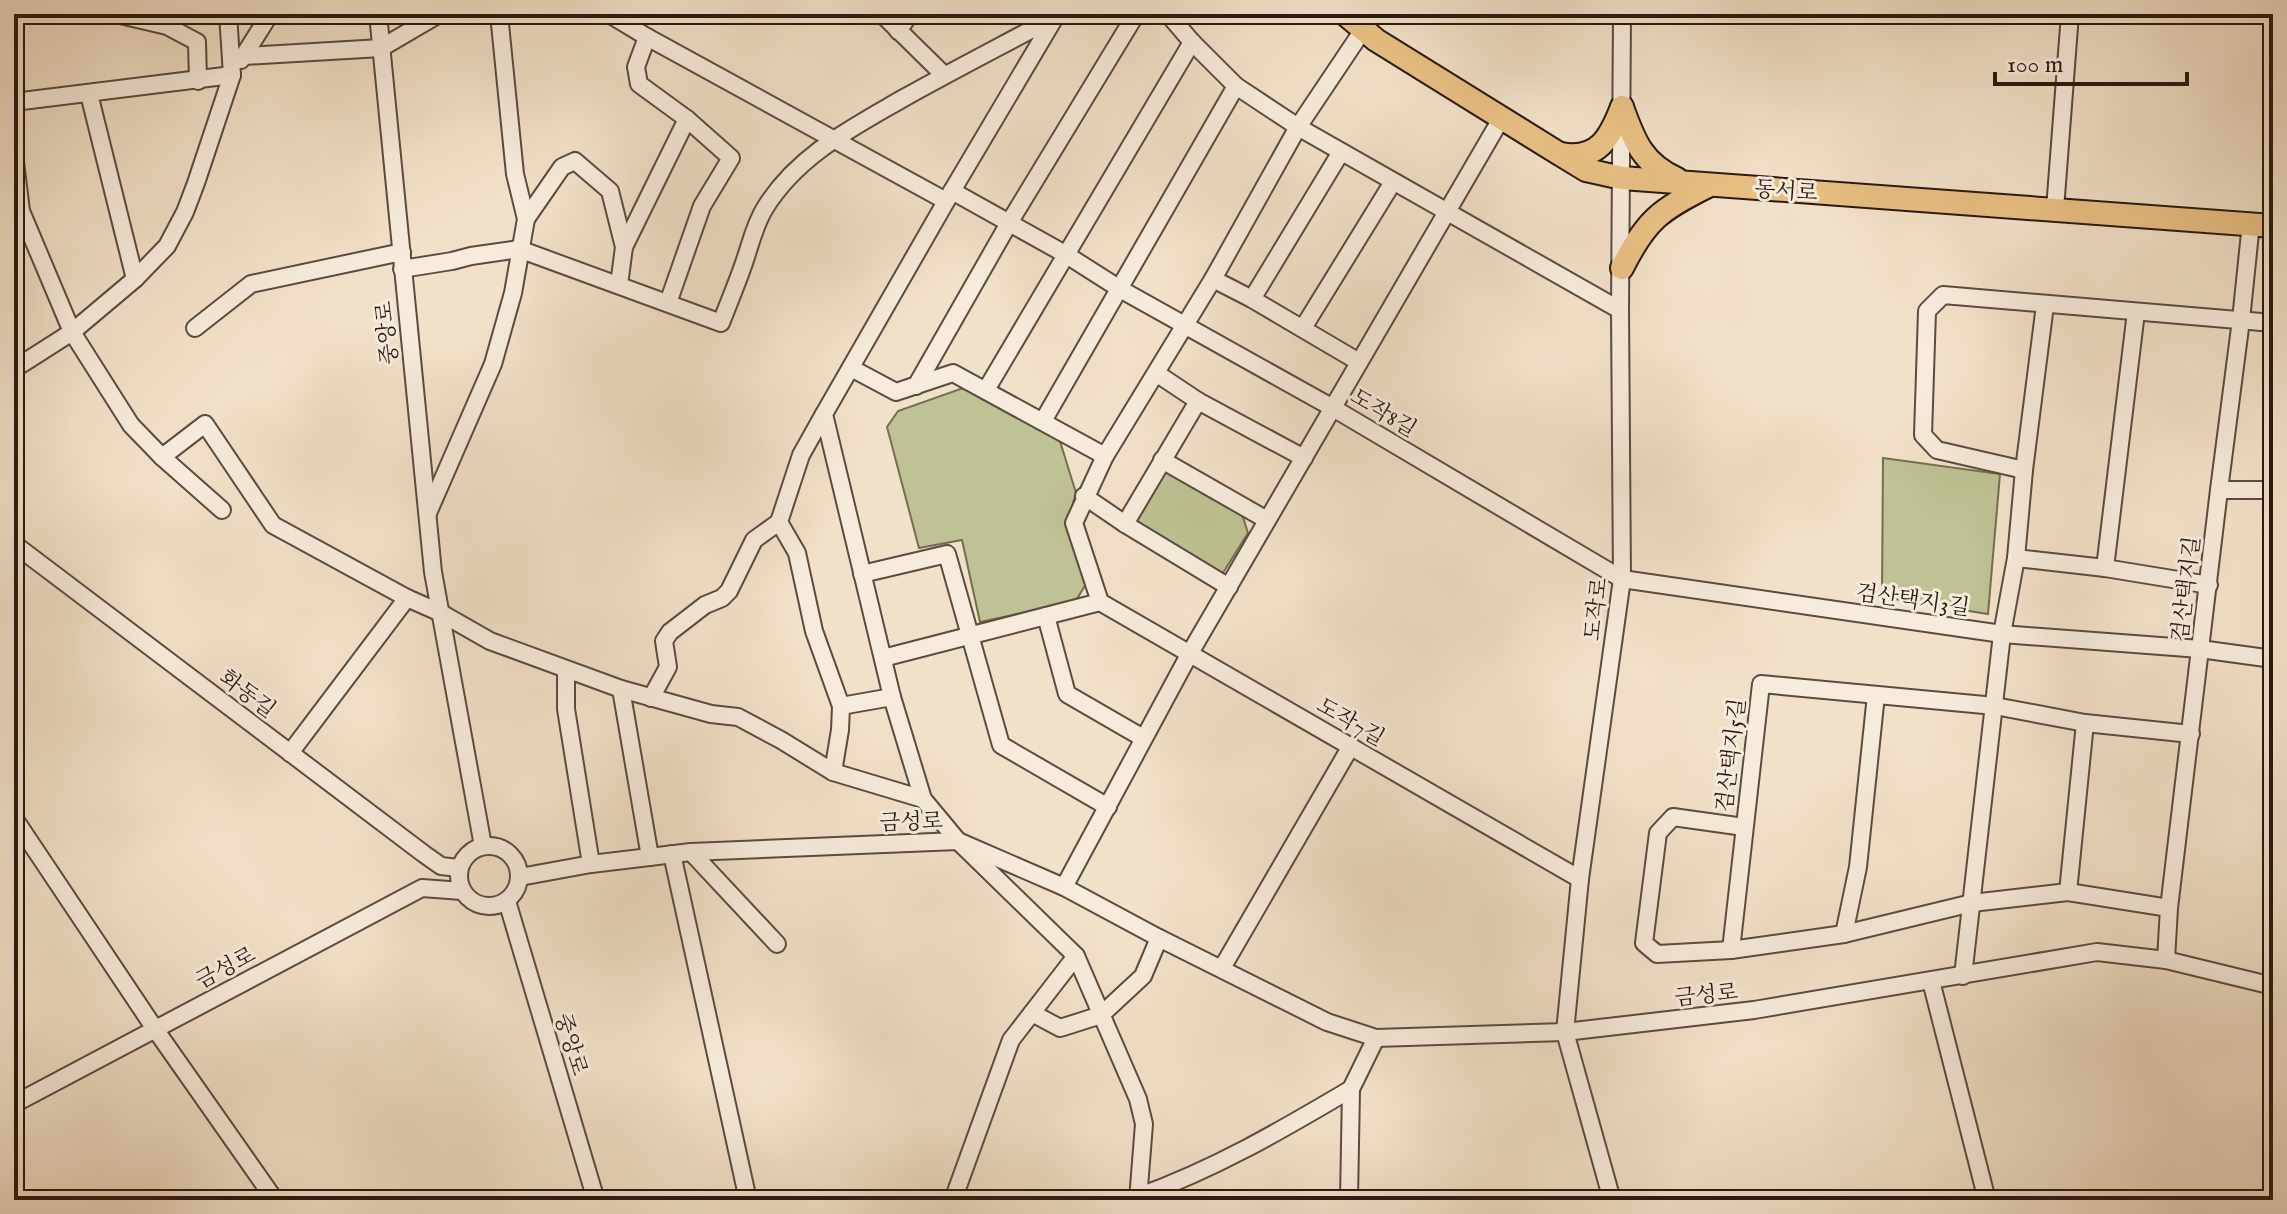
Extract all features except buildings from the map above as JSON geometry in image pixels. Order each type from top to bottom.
[{"type":"main road","name":"동서로","points":[[1345,14],[1363,30],[1586,170],[1622,178],[2262,225]]},
{"type":"main road","points":[[1558,153],[1573,156],[1596,149],[1608,138],[1622,107]]},
{"type":"main road","points":[[1622,107],[1635,142],[1648,159],[1662,172],[1687,183]]},
{"type":"main road","points":[[1622,268],[1636,239],[1652,220],[1683,198],[1710,185]]},
{"type":"street","points":[[116,14],[167,26],[197,42],[198,81]]},
{"type":"street","points":[[228,14],[232,75]]},
{"type":"street","points":[[14,369],[72,332],[135,279],[167,246],[185,212],[232,75],[270,14]]},
{"type":"street","name":"중앙로","points":[[378,14],[426,516],[483,846]]},
{"type":"street","points":[[244,56],[381,48],[439,14]]},
{"type":"street","points":[[499,14],[515,174],[526,219]]},
{"type":"street","name":"도작8길","points":[[609,14],[834,138],[1009,223],[1065,254],[1120,289],[1333,408],[1622,579]]},
{"type":"street","points":[[882,14],[944,75]]},
{"type":"street","points":[[898,31],[910,14]]},
{"type":"street","points":[[916,386],[1009,223],[1136,14]]},
{"type":"street","points":[[1168,14],[1236,86],[1298,127],[1620,310]]},
{"type":"street","name":"도작로","points":[[1612,1200],[1565,1032],[1580,879],[1622,579],[1622,14]]},
{"type":"street","points":[[2055,209],[2070,14]]},
{"type":"street","points":[[195,328],[251,284],[402,260],[452,261],[519,249],[721,323],[763,210],[804,161],[834,138],[1056,16]]},
{"type":"street","points":[[651,698],[668,667],[664,641],[670,632],[729,591],[754,540],[779,522],[801,455],[1056,16]]},
{"type":"street","points":[[883,658],[1100,602],[1074,523],[1084,496],[1213,279],[1298,127],[1363,30]]},
{"type":"street","points":[[647,37],[636,67],[639,84],[687,119],[731,158],[702,206],[668,303]]},
{"type":"street","points":[[986,390],[1192,42]]},
{"type":"street","points":[[14,102],[232,75]]},
{"type":"street","points":[[1043,421],[1236,86]]},
{"type":"street","points":[[89,94],[135,279]]},
{"type":"street","points":[[619,285],[624,247],[687,119]]},
{"type":"street","points":[[1064,887],[1190,653],[1501,119]]},
{"type":"street","points":[[1252,299],[1341,152]]},
{"type":"street","points":[[14,154],[21,211],[72,332],[131,425],[222,510]]},
{"type":"street","points":[[426,516],[493,364],[513,293],[526,219],[562,167],[575,161],[610,191],[624,247]]},
{"type":"street","points":[[1303,328],[1393,182]]},
{"type":"street","name":"검산택지길","points":[[2166,960],[2169,908],[2241,320],[2262,225]]},
{"type":"street","points":[[1213,279],[1359,362]]},
{"type":"street","points":[[2024,470],[1937,450],[1923,435],[1927,311],[1943,295],[2273,323]]},
{"type":"street","points":[[1963,976],[2002,634],[2016,558],[2045,305]]},
{"type":"street","points":[[2105,568],[2136,312]]},
{"type":"street","points":[[851,368],[896,392],[953,373],[1105,456]]},
{"type":"street","points":[[1156,373],[1198,401],[1304,458]]},
{"type":"street","points":[[1125,524],[1198,401]]},
{"type":"street","points":[[824,414],[892,697],[923,799],[958,841],[1076,956],[1138,1099],[1144,1124],[1138,1198],[1185,1180],[1266,1139],[1351,1089]]},
{"type":"street","points":[[162,457],[205,424],[273,525],[407,598],[490,641],[621,689],[711,714],[738,717],[833,772],[923,799]]},
{"type":"street","points":[[1162,460],[1267,520]]},
{"type":"street","points":[[2219,490],[2273,490]]},
{"type":"street","points":[[1084,496],[1229,587]]},
{"type":"street","points":[[779,522],[797,553],[814,631],[841,706],[833,772]]},
{"type":"street","name":"화동길","points":[[14,544],[441,866],[459,868]]},
{"type":"street","points":[[862,574],[947,554],[1001,745],[1108,807]]},
{"type":"street","points":[[2016,558],[2105,568],[2209,585]]},
{"type":"street","name":"검산택지3길","points":[[1622,579],[2002,634],[2200,649],[2273,659]]},
{"type":"street","points":[[290,753],[407,598]]},
{"type":"street","name":"도작7길","points":[[1100,602],[1580,879]]},
{"type":"street","points":[[1046,616],[1067,694],[1143,738]]},
{"type":"street","points":[[566,670],[566,709],[591,864]]},
{"type":"street","name":"검산택지5길","points":[[2169,908],[2068,892],[1972,903],[1844,934],[1731,950],[1657,954],[1644,943],[1658,833],[1673,817],[1744,827],[1761,684],[1995,706],[2085,723],[2191,734]]},
{"type":"street","points":[[621,689],[650,857]]},
{"type":"street","points":[[1844,934],[1858,867],[1876,695]]},
{"type":"street","points":[[841,706],[892,697]]},
{"type":"street","points":[[2068,892],[2085,723]]},
{"type":"street","points":[[1222,968],[1351,746]]},
{"type":"street","points":[[14,818],[155,1029],[275,1200]]},
{"type":"street","points":[[1731,950],[1744,827]]},
{"type":"street","name":"금성로","points":[[520,877],[591,864],[691,852],[958,841],[1064,887],[1327,1022],[1376,1038],[1565,1032],[1754,1010],[2097,952],[2166,960],[2273,986]]},
{"type":"street","points":[[483,846],[503,848],[515,860],[520,877],[516,891],[507,901],[488,907],[470,901],[458,880],[459,868],[469,852],[483,846]]},
{"type":"street","points":[[691,852],[777,944]]},
{"type":"street","points":[[672,854],[748,1200]]},
{"type":"street","name":"금성로","points":[[14,1104],[422,888],[462,891]]},
{"type":"street","name":"중앙로","points":[[507,901],[596,1200]]},
{"type":"street","points":[[1032,1013],[1060,1028],[1101,1015],[1143,976],[1159,938]]},
{"type":"street","points":[[953,1200],[1011,1040],[1076,956]]},
{"type":"street","points":[[1931,981],[1987,1200]]},
{"type":"street","points":[[1349,1200],[1351,1089],[1376,1038]]},
{"type":"green space","points":[[963,388],[1059,438],[1076,493],[1067,523],[1086,584],[1075,602],[980,622],[962,540],[919,548],[887,427],[898,411]]},
{"type":"green space","points":[[1883,458],[2000,474],[1988,614],[1882,597]]},
{"type":"green space","points":[[1165,470],[1242,514],[1248,533],[1221,576],[1133,522]]}]
